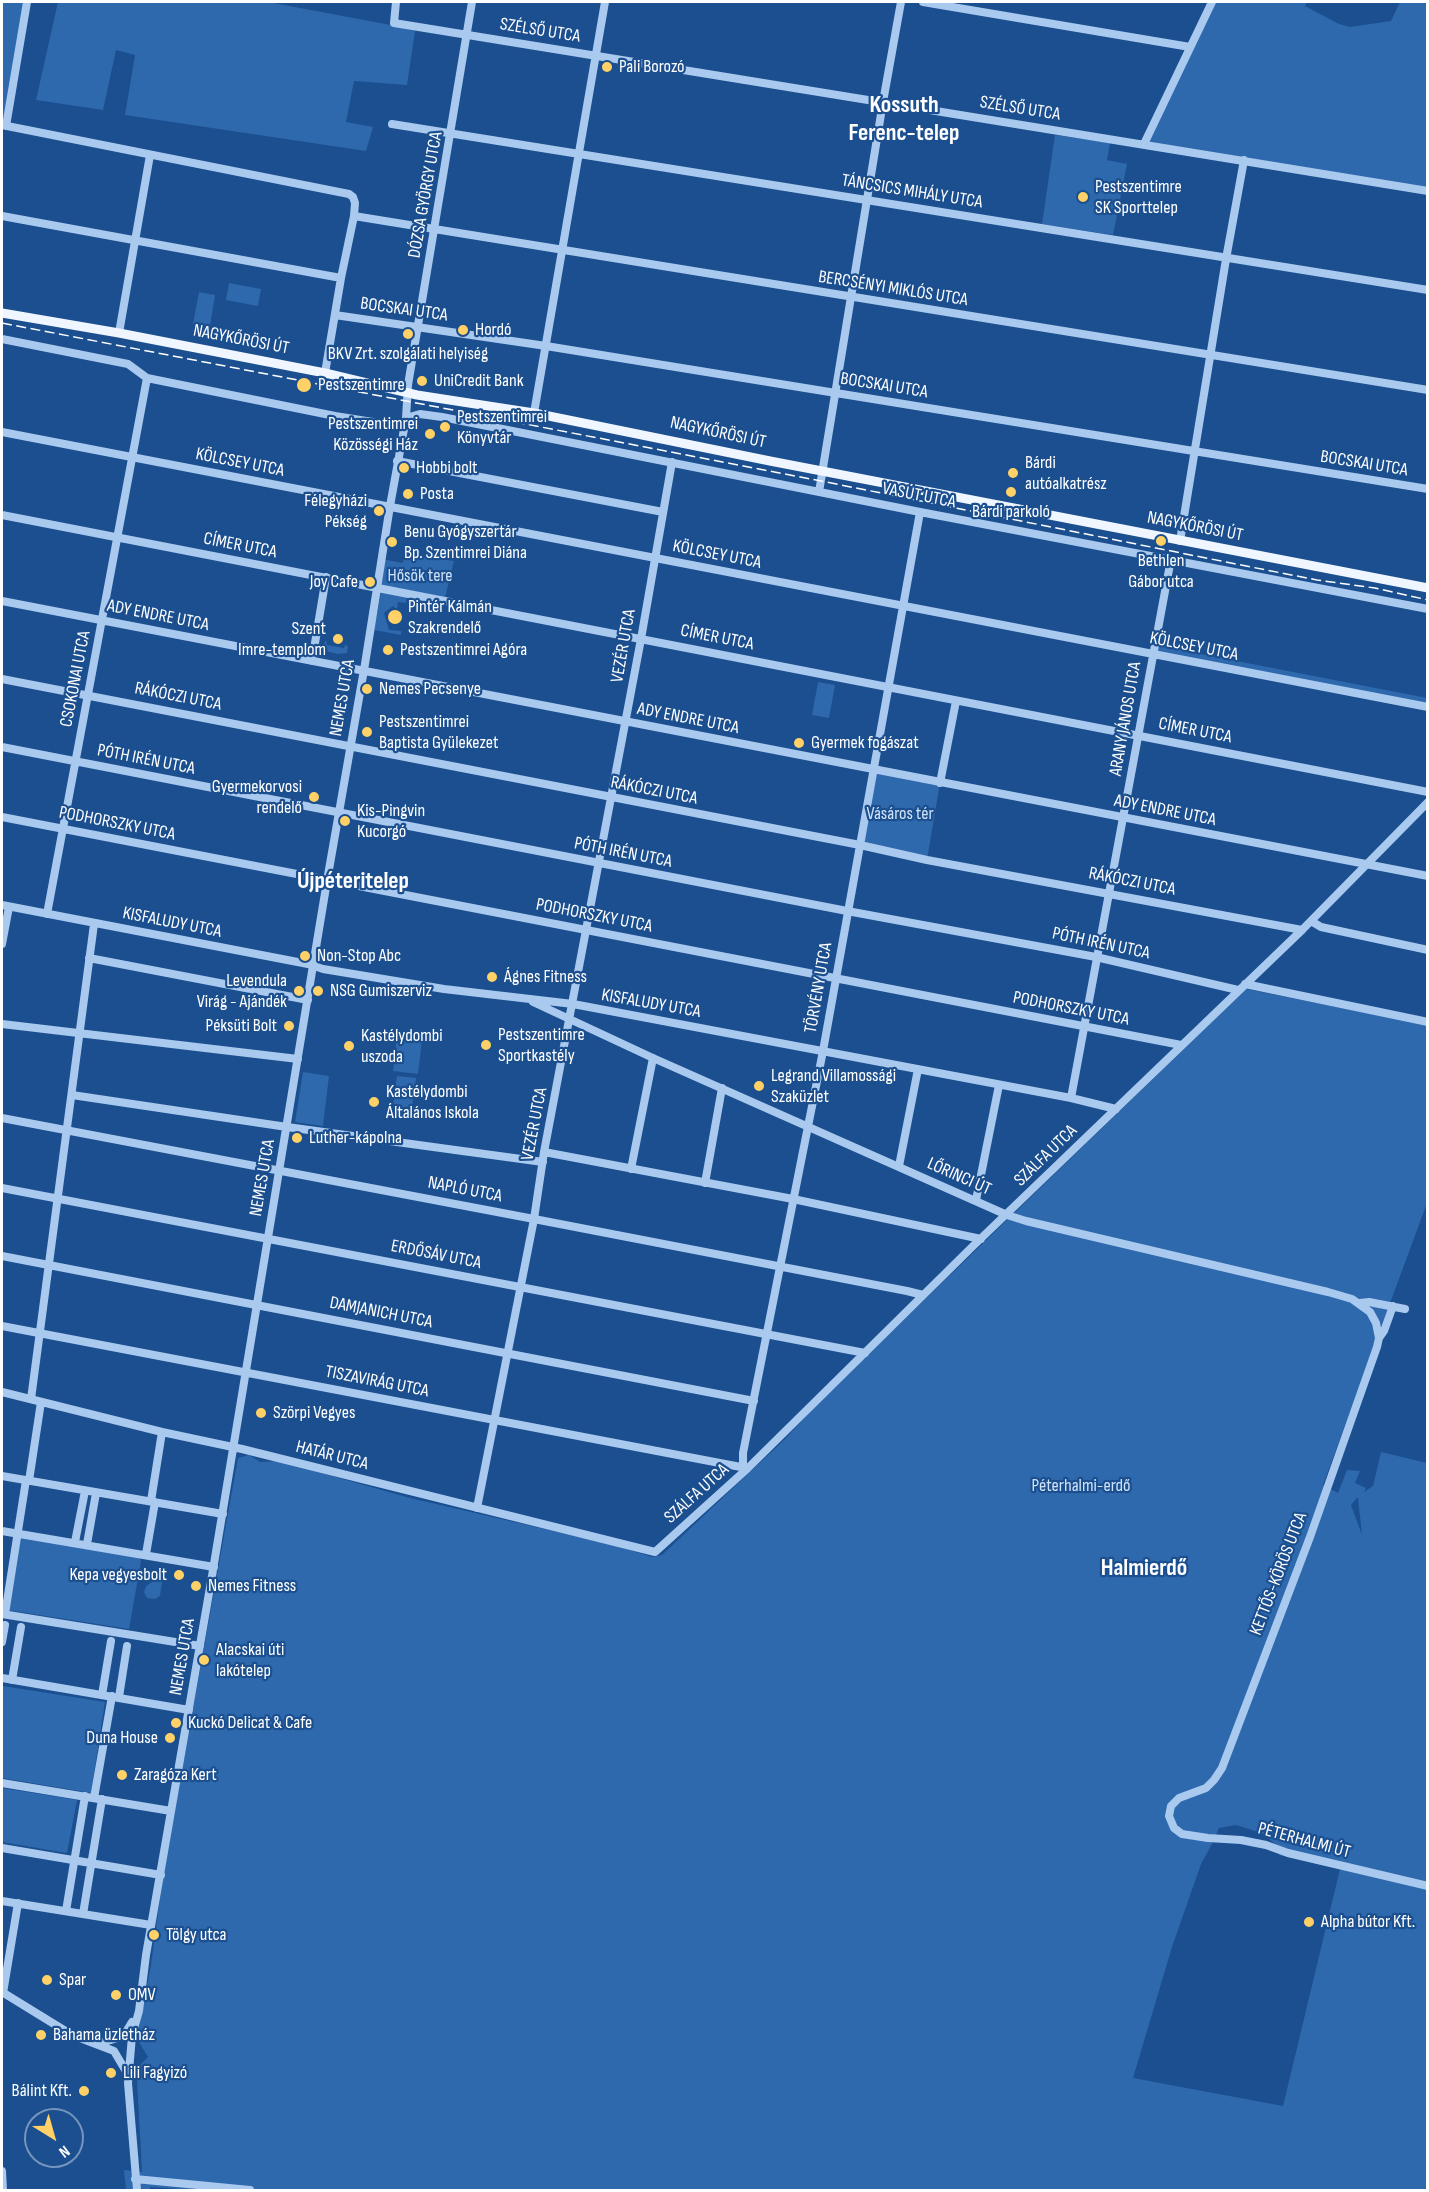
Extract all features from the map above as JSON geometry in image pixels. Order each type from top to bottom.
[{"type":"main road","name":"NAGYKŐRÖSI ÚT","points":[[2,313],[325,373],[408,393],[534,413],[1428,588]]},
{"type":"street","points":[[27,2],[4,125],[349,194],[353,197],[354,216],[325,373]]},
{"type":"street","name":"SZÉLSŐ UTCA","points":[[396,2],[394,23],[1428,191]]},
{"type":"street","name":"DÓZSA GYÖRGY UTCA","points":[[408,393],[472,2]]},
{"type":"street","points":[[534,413],[605,2]]},
{"type":"street","points":[[819,492],[901,2]]},
{"type":"street","points":[[923,2],[1190,47]]},
{"type":"street","points":[[1144,144],[1212,2]]},
{"type":"street","name":"TÁNCSICS MIHÁLY UTCA","points":[[392,124],[1428,290]]},
{"type":"street","points":[[119,333],[150,155]]},
{"type":"street","points":[[1180,541],[1244,160]]},
{"type":"street","points":[[2,216],[341,278]]},
{"type":"street","name":"BERCSÉNYI MIKLÓS UTCA","points":[[354,216],[1428,390]]},
{"type":"street","name":"BOCSKAI UTCA","points":[[335,315],[546,346],[1428,489]]},
{"type":"street","points":[[2,339],[128,364],[147,378],[335,416],[404,427]]},
{"type":"street","name":"CSOKONAI UTCA","points":[[47,914],[147,378]]},
{"type":"street","name":"NEMES UTCA","points":[[136,2190],[128,2074],[132,2036],[139,2011],[151,1925],[223,1514],[406,418],[408,393]]},
{"type":"street","name":"VASÚT UTCA","points":[[406,418],[420,414],[432,415],[920,512],[1428,609]]},
{"type":"street","name":"KÖLCSEY UTCA","points":[[2,432],[1428,707]]},
{"type":"street","points":[[397,462],[663,512]]},
{"type":"street","name":"VEZÉR UTCA","points":[[477,1508],[534,1219],[544,1152],[626,722],[672,462]]},
{"type":"street","name":"TÖRVÉNY UTCA","points":[[746,1468],[743,1453],[823,1051],[920,512]]},
{"type":"street","name":"CÍMER UTCA","points":[[2,515],[1428,792]]},
{"type":"street","name":"ARANY JÁNOS UTCA","points":[[1071,1098],[1171,559]]},
{"type":"street","points":[[312,661],[326,578]]},
{"type":"street","name":"ADY ENDRE UTCA","points":[[2,601],[1428,876]]},
{"type":"street","name":"RÁKÓCZI UTCA","points":[[2,679],[860,845],[927,860],[1302,930]]},
{"type":"street","points":[[940,783],[956,701]]},
{"type":"street","name":"PÓTH IRÉN UTCA","points":[[2,747],[1428,1022]]},
{"type":"street","name":"SZÁLFA UTCA","points":[[655,1552],[746,1468],[1302,930],[1428,802]]},
{"type":"street","name":"PODHORSZKY UTCA","points":[[2,817],[1181,1045]]},
{"type":"street","points":[[2,944],[5,906]]},
{"type":"street","name":"KISFALUDY UTCA","points":[[5,906],[444,989],[573,1004],[999,1084],[1116,1109]]},
{"type":"street","points":[[1311,921],[1321,927],[1428,950]]},
{"type":"street","points":[[31,1399],[94,924]]},
{"type":"street","points":[[89,958],[308,1000]]},
{"type":"street","name":"LŐRINCI ÚT","points":[[529,1000],[653,1058],[1007,1215],[1328,1292],[1360,1303],[1369,1302],[1405,1309]]},
{"type":"street","points":[[2,1024],[298,1059]]},
{"type":"street","points":[[631,1169],[653,1058]]},
{"type":"street","points":[[899,1166],[918,1069]]},
{"type":"street","points":[[976,1200],[999,1084]]},
{"type":"street","points":[[705,1183],[722,1088]]},
{"type":"street","points":[[72,1095],[287,1128],[543,1162]]},
{"type":"street","name":"NAPLÓ UTCA","points":[[2,1118],[923,1295]]},
{"type":"street","points":[[544,1152],[793,1199],[981,1239]]},
{"type":"street","name":"ERDŐSÁV UTCA","points":[[2,1188],[865,1353]]},
{"type":"street","name":"DAMJANICH UTCA","points":[[2,1256],[754,1401]]},
{"type":"street","points":[[1360,1303],[1374,1317],[1378,1338]]},
{"type":"street","name":"KETTŐS-KÖRÖS UTCA","points":[[1174,1828],[1169,1811],[1175,1802],[1183,1796],[1206,1788],[1222,1768],[1310,1537],[1377,1347],[1378,1338],[1384,1331],[1392,1306]]},
{"type":"street","name":"TISZAVIRÁG UTCA","points":[[2,1326],[746,1468]]},
{"type":"street","name":"HATÁR UTCA","points":[[2,1392],[655,1552]]},
{"type":"street","points":[[41,1402],[3,1614],[200,1646]]},
{"type":"street","points":[[146,1554],[162,1432]]},
{"type":"street","points":[[2,1476],[223,1514]]},
{"type":"street","points":[[75,1542],[84,1491]]},
{"type":"street","points":[[87,1544],[96,1493]]},
{"type":"street","points":[[2,1531],[214,1567]]},
{"type":"street","points":[[2,1642],[5,1625]]},
{"type":"street","points":[[12,1680],[21,1628]]},
{"type":"street","points":[[102,1695],[111,1641]]},
{"type":"street","points":[[66,1911],[74,1860],[93,1798],[127,1646]]},
{"type":"street","points":[[2,1678],[189,1710]]},
{"type":"street","points":[[2,1783],[171,1811]]},
{"type":"street","points":[[83,1914],[91,1863],[93,1798]]},
{"type":"street","name":"PÉTERHALMI ÚT","points":[[1174,1828],[1182,1834],[1258,1843],[1288,1853],[1428,1886]]},
{"type":"street","points":[[2,1848],[161,1875]]},
{"type":"street","points":[[2,1901],[151,1925]]},
{"type":"street","points":[[18,1904],[2,1992],[88,2043],[125,2056],[131,2049],[129,2040],[118,2039],[88,2043]]},
{"type":"street","name":"NEMES UTCA","points":[[118,2039],[126,2032],[133,2020],[144,1968]]},
{"type":"street","points":[[118,2039],[112,2046],[128,2074]]},
{"type":"street","points":[[2,2171],[3,2190]]},
{"type":"street","points":[[135,2179],[250,2190]]},
{"type":"green space","points":[[2,2],[27,2],[3,130],[2,130]]},
{"type":"green space","points":[[58,2],[268,2],[396,26],[415,31],[407,85],[354,81],[346,122],[373,127],[366,151],[125,115],[135,55],[116,50],[103,110],[36,100]]},
{"type":"green space","points":[[1209,2],[1307,2],[1305,6],[1339,24],[1350,27],[1391,21],[1400,2],[1427,2],[1427,193],[1139,148]]},
{"type":"green space","name":"Pestszentimre SK Sporttelep","points":[[1055,135],[1110,143],[1107,160],[1127,164],[1113,235],[1042,224]]},
{"type":"green space","points":[[229,283],[261,289],[258,306],[226,300]]},
{"type":"green space","points":[[199,292],[215,295],[210,326],[193,324]]},
{"type":"green space","name":"Hősök tere","points":[[405,553],[454,561],[444,602],[378,588],[381,559],[403,563]]},
{"type":"green space","points":[[381,592],[407,597],[406,603],[398,602],[397,610],[393,606],[384,613],[389,630],[401,631],[401,635],[374,630]]},
{"type":"green space","points":[[326,640],[327,645],[344,648],[345,645],[348,646],[347,653],[338,654],[321,650]]},
{"type":"green space","points":[[1154,645],[1427,698],[1427,707],[1153,655]]},
{"type":"green space","points":[[818,682],[835,685],[829,718],[812,715]]},
{"type":"green space","name":"Vásáros tér","points":[[873,769],[940,783],[927,860],[860,845]]},
{"type":"green space","name":"Péterhalmi-erdő","points":[[1246,989],[1427,1025],[1427,1203],[1323,1485],[1338,1493],[1347,1470],[1360,1471],[1355,1483],[1366,1488],[1364,1492],[1373,1486],[1381,1452],[1427,1463],[1427,2190],[197,2190],[150,2187],[150,2190],[126,2190],[124,2170],[142,2172],[137,2080],[140,2075],[137,2068],[148,2057],[137,2039],[151,1965],[163,1876],[238,1458],[249,1455],[260,1462],[279,1461],[410,1498],[614,1545],[652,1557],[662,1555],[784,1440],[827,1394]],"holes":[[[1358,1498],[1362,1535],[1351,1505]],[[1236,1825],[1262,1833],[1280,1848],[1279,1855],[1340,1869],[1283,2106],[1133,2078],[1172,1947],[1201,1864],[1219,1828]]]},
{"type":"green space","points":[[397,1036],[422,1040],[418,1074],[393,1071]]},
{"type":"green space","points":[[303,1072],[329,1076],[323,1126],[295,1122]]},
{"type":"green space","points":[[397,1076],[416,1078],[411,1116],[392,1114]]},
{"type":"green space","points":[[19,1536],[139,1557],[141,1561],[129,1629],[7,1610]]},
{"type":"green space","points":[[163,1576],[160,1596],[155,1599],[147,1598],[144,1592],[146,1586]]},
{"type":"green space","points":[[3,1686],[105,1702],[91,1793],[2,1778]]},
{"type":"green space","points":[[2,1788],[77,1800],[67,1853],[2,1842]]},
{"type":"railway","points":[[2,323],[1428,600]]},
{"type":"place","name":"Pali Borozó","points":[[607,67]]},
{"type":"place","name":"Pestszentimre SK Sporttelep","points":[[1083,197]]},
{"type":"place","name":"Hordó","points":[[463,330]]},
{"type":"place","name":"BKV Zrt. szolgálati helyiség","points":[[408,334]]},
{"type":"place","name":"UniCredit Bank","points":[[422,381]]},
{"type":"place","name":"Pestszentimre","points":[[304,385]]},
{"type":"place","name":"Pestszentimrei Könyvtár","points":[[445,427]]},
{"type":"place","name":"Pestszentimrei Közösségi Ház","points":[[430,434]]},
{"type":"place","name":"Hobbi bolt","points":[[404,468]]},
{"type":"place","name":"Bárdi autóalkatrész","points":[[1013,473]]},
{"type":"place","name":"Bárdi parkoló","points":[[1011,492]]},
{"type":"place","name":"Posta","points":[[408,494]]},
{"type":"place","name":"Félegyházi Pékség","points":[[379,511]]},
{"type":"place","name":"Bethlen Gábor utca","points":[[1161,541]]},
{"type":"place","name":"Benu Gyógyszertár Bp. Szentimrei Diána","points":[[392,542]]},
{"type":"place","name":"Joy Cafe","points":[[370,582]]},
{"type":"place","name":"Pintér Kálmán Szakrendelő","points":[[395,617]]},
{"type":"place","name":"Szent Imre-templom","points":[[338,639]]},
{"type":"place","name":"Pestszentimrei Agóra","points":[[388,650]]},
{"type":"place","name":"Nemes Pecsenye","points":[[367,689]]},
{"type":"place","name":"Pestszentimrei Baptista Gyülekezet","points":[[367,732]]},
{"type":"place","name":"Gyermek fogászat","points":[[799,743]]},
{"type":"place","name":"Gyermekorvosi rendelő","points":[[314,797]]},
{"type":"place","name":"Kis-Pingvin Kucorgó","points":[[345,821]]},
{"type":"place","name":"Non-Stop Abc","points":[[305,956]]},
{"type":"place","name":"Ágnes Fitness","points":[[492,977]]},
{"type":"place","name":"Levendula Virág - Ajándék","points":[[299,991]]},
{"type":"place","name":"NSG Gumiszerviz","points":[[318,991]]},
{"type":"place","name":"Péksüti Bolt","points":[[289,1026]]},
{"type":"place","name":"Pestszentimre Sportkastély","points":[[486,1045]]},
{"type":"place","name":"Kastélydombi uszoda","points":[[349,1046]]},
{"type":"place","name":"Legrand Villamossági Szaküzlet","points":[[759,1086]]},
{"type":"place","name":"Kastélydombi Általános Iskola","points":[[374,1102]]},
{"type":"place","name":"Luther-kápolna","points":[[297,1138]]},
{"type":"place","name":"Szörpi Vegyes","points":[[261,1413]]},
{"type":"place","name":"Kepa vegyesbolt","points":[[179,1575]]},
{"type":"place","name":"Nemes Fitness","points":[[196,1586]]},
{"type":"place","name":"Alacskai úti lakótelep","points":[[204,1660]]},
{"type":"place","name":"Kuckó Delicat & Cafe","points":[[176,1723]]},
{"type":"place","name":"Duna House","points":[[170,1738]]},
{"type":"place","name":"Zaragóza Kert","points":[[122,1775]]},
{"type":"place","name":"Alpha bútor Kft.","points":[[1309,1922]]},
{"type":"place","name":"Tölgy utca","points":[[154,1935]]},
{"type":"place","name":"Spar","points":[[47,1980]]},
{"type":"place","name":"OMV","points":[[116,1995]]},
{"type":"place","name":"Bahama üzletház","points":[[41,2035]]},
{"type":"place","name":"Lili Fagyizó","points":[[111,2073]]},
{"type":"place","name":"Bálint Kft.","points":[[84,2091]]},
{"type":"district","name":"Kossuth Ferenc-telep","points":[[904,120]]},
{"type":"district","name":"Újpéteritelep","points":[[353,882]]},
{"type":"district","name":"Halmierdő","points":[[1144,1569]]}]
